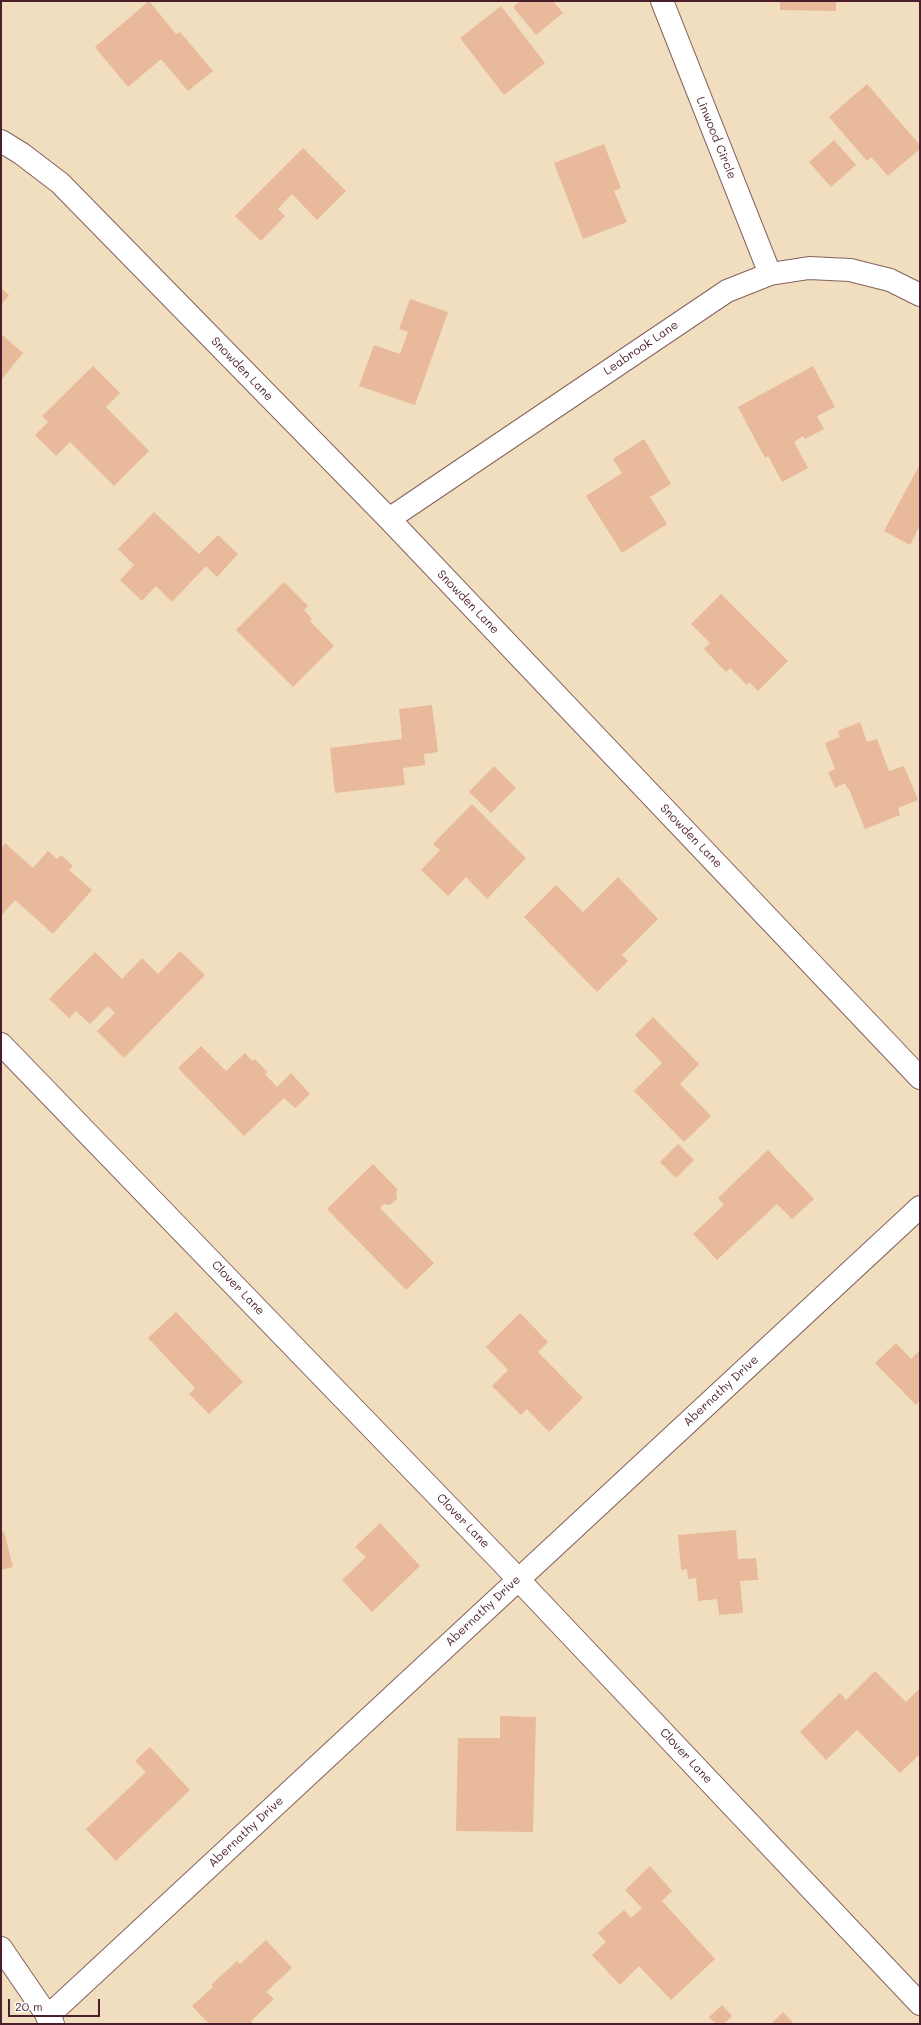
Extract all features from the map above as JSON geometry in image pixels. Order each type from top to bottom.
[{"type":"street","name":"Linwood Circle","points":[[662,1],[770,274]]},
{"type":"street","name":"Snowden Lane","points":[[1,141],[27,157],[60,183],[389,519],[920,1078]]},
{"type":"street","name":"Leabrook Lane","points":[[389,519],[727,291],[770,274],[809,268],[850,270],[890,280],[920,295]]},
{"type":"street","name":"Clover Lane","points":[[1,1044],[518,1579],[920,2004]]},
{"type":"street","name":"Abernathy Drive","points":[[50,2020],[518,1579],[920,1207]]},
{"type":"street","points":[[1,1948],[50,2020]]},
{"type":"building","points":[[149,1],[176,34],[180,32],[213,71],[188,91],[161,59],[128,87],[95,47]]},
{"type":"building","points":[[520,1],[553,1],[563,13],[536,35],[513,7]]},
{"type":"building","points":[[780,1],[836,1],[836,11],[780,10]]},
{"type":"building","points":[[501,6],[545,63],[504,95],[460,38]]},
{"type":"building","points":[[867,84],[920,145],[920,149],[888,176],[871,157],[867,161],[829,117]]},
{"type":"building","points":[[834,140],[856,165],[831,187],[809,162]]},
{"type":"building","points":[[604,144],[621,188],[614,191],[627,222],[583,239],[554,163]]},
{"type":"building","points":[[303,148],[346,191],[317,220],[292,194],[278,209],[285,216],[261,241],[235,216]]},
{"type":"building","points":[[1,288],[9,295],[1,305]]},
{"type":"building","points":[[410,299],[448,312],[415,405],[359,386],[374,345],[400,354],[408,332],[399,329]]},
{"type":"building","points":[[1,334],[23,353],[1,380]]},
{"type":"building","points":[[93,366],[120,393],[106,407],[149,451],[114,486],[70,442],[56,456],[35,435],[48,422],[42,416]]},
{"type":"building","points":[[813,366],[835,407],[817,416],[824,429],[805,439],[803,436],[794,442],[808,468],[782,482],[768,456],[765,458],[738,407]]},
{"type":"building","points":[[644,439],[671,484],[650,497],[667,524],[622,553],[586,496],[622,473],[613,459]]},
{"type":"building","points":[[920,464],[920,525],[910,545],[884,531]]},
{"type":"building","points":[[154,512],[199,554],[218,535],[238,554],[217,577],[206,566],[172,602],[156,586],[142,601],[120,580],[134,565],[118,549]]},
{"type":"building","points":[[284,582],[308,606],[304,610],[312,619],[310,621],[334,646],[293,687],[236,630]]},
{"type":"building","points":[[721,594],[788,661],[758,691],[749,682],[747,685],[730,668],[726,672],[704,649],[710,643],[691,624]]},
{"type":"building","points":[[432,705],[438,752],[424,754],[425,765],[403,768],[405,785],[335,793],[330,748],[402,739],[399,709]]},
{"type":"building","points":[[860,722],[867,742],[877,739],[889,771],[904,766],[918,800],[898,808],[900,815],[865,829],[849,789],[845,783],[835,788],[828,772],[835,769],[825,743],[840,737],[838,731]]},
{"type":"building","points":[[494,766],[516,788],[491,813],[469,792]]},
{"type":"building","points":[[472,804],[526,858],[487,899],[466,877],[448,896],[421,870],[440,850],[433,844]]},
{"type":"building","points":[[5,843],[33,868],[48,851],[57,859],[61,855],[73,866],[69,870],[92,890],[53,934],[15,900],[1,916],[1,848]]},
{"type":"building","points":[[618,877],[658,919],[622,955],[628,961],[597,992],[524,917],[556,885],[583,912]]},
{"type":"building","points":[[180,951],[205,975],[124,1058],[97,1031],[115,1013],[108,1006],[90,1024],[76,1011],[69,1018],[49,999],[95,952],[122,979],[142,958],[158,974]]},
{"type":"building","points":[[653,1017],[699,1064],[680,1084],[711,1116],[684,1142],[634,1091],[662,1063],[635,1035]]},
{"type":"building","points":[[201,1046],[226,1071],[245,1053],[252,1061],[255,1059],[267,1072],[265,1074],[277,1087],[291,1073],[310,1094],[295,1108],[284,1098],[244,1136],[178,1068]]},
{"type":"building","points":[[678,1144],[694,1160],[676,1178],[660,1162]]},
{"type":"building","points":[[768,1150],[814,1199],[792,1219],[777,1204],[717,1260],[693,1234],[724,1205],[718,1198]]},
{"type":"building","points":[[373,1164],[398,1190],[396,1192],[397,1199],[390,1205],[384,1204],[380,1208],[434,1263],[406,1290],[327,1209]]},
{"type":"building","points":[[176,1312],[243,1382],[209,1414],[189,1394],[195,1388],[148,1338]]},
{"type":"building","points":[[520,1313],[548,1342],[538,1352],[583,1398],[549,1432],[527,1409],[521,1415],[492,1386],[508,1370],[486,1347]]},
{"type":"building","points":[[896,1343],[911,1359],[920,1350],[920,1400],[916,1405],[875,1363]]},
{"type":"building","points":[[380,1523],[420,1566],[372,1612],[342,1580],[366,1557],[355,1547]]},
{"type":"building","points":[[736,1530],[738,1559],[756,1558],[758,1580],[740,1581],[743,1613],[719,1615],[717,1599],[698,1601],[696,1578],[688,1579],[687,1569],[681,1570],[678,1535]]},
{"type":"building","points":[[4,1531],[13,1567],[1,1570],[1,1532]]},
{"type":"building","points":[[875,1671],[906,1702],[919,1689],[920,1691],[920,1754],[900,1773],[857,1730],[826,1760],[800,1732],[840,1693],[846,1700]]},
{"type":"building","points":[[500,1716],[536,1717],[533,1832],[456,1831],[458,1738],[500,1738]]},
{"type":"building","points":[[150,1747],[190,1790],[116,1861],[86,1829],[146,1772],[135,1761]]},
{"type":"building","points":[[650,1866],[672,1891],[662,1901],[715,1959],[671,2000],[639,1966],[620,1985],[592,1955],[606,1942],[598,1933],[624,1910],[631,1918],[642,1908],[625,1890]]},
{"type":"building","points":[[266,1940],[292,1968],[266,1992],[274,1999],[251,2021],[254,2024],[209,2024],[192,2006],[213,1987],[211,1985],[237,1961],[240,1964]]},
{"type":"building","points":[[722,2005],[732,2016],[724,2024],[716,2024],[709,2017]]},
{"type":"building","points":[[783,2012],[794,2024],[771,2024]]}]
